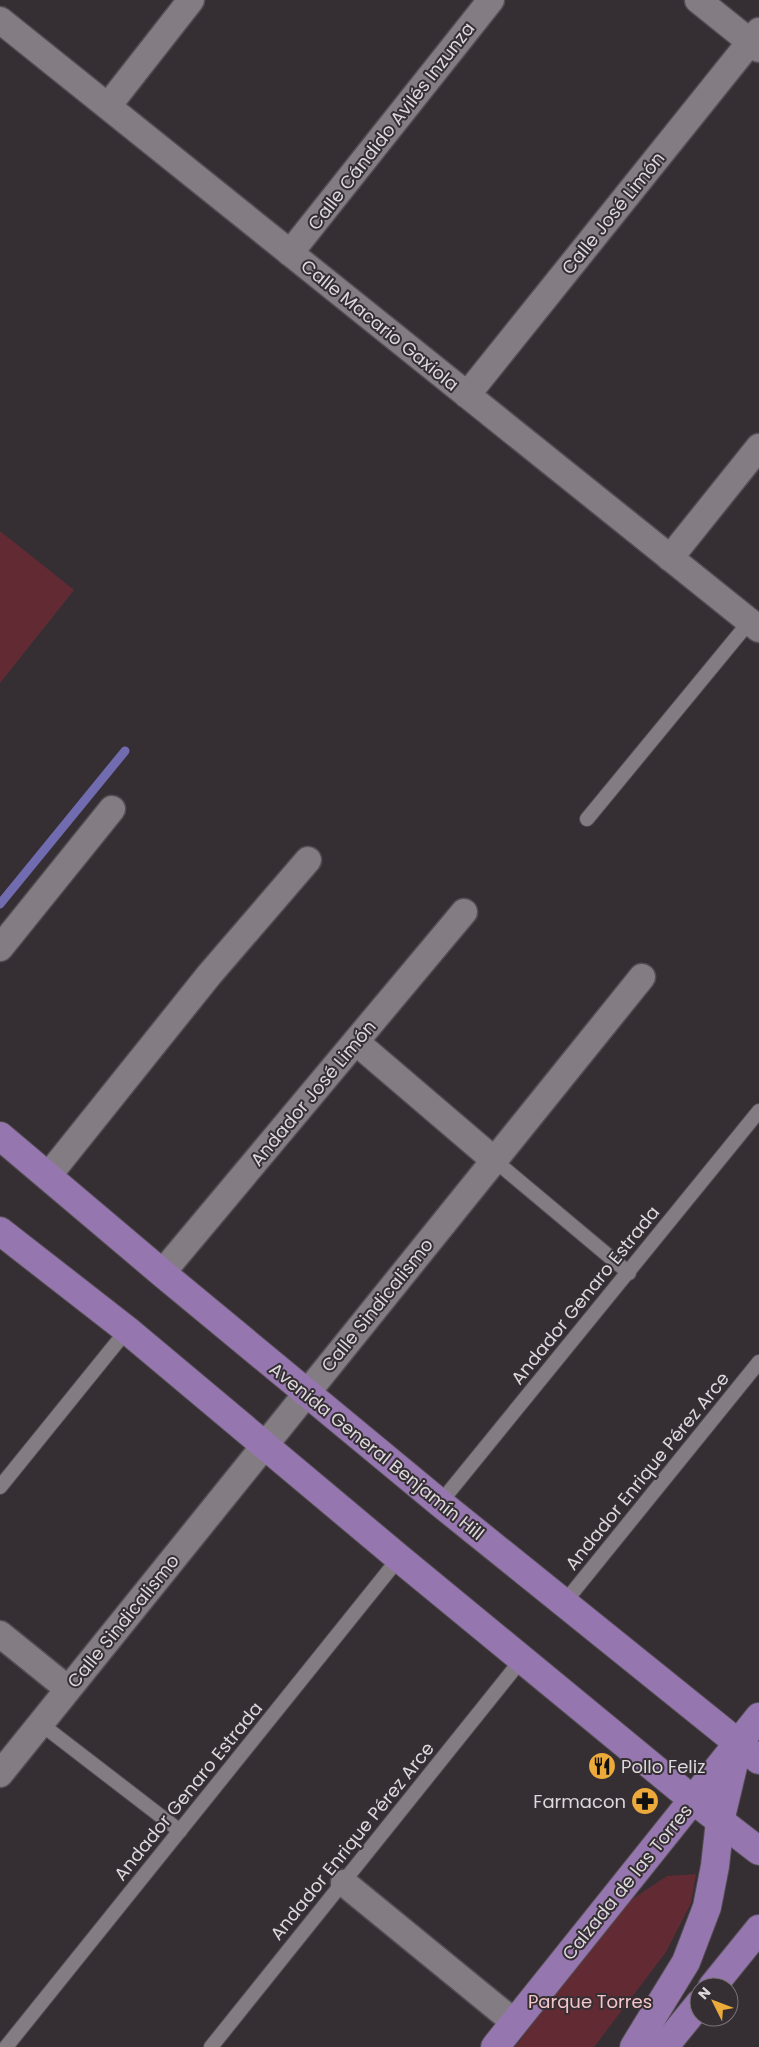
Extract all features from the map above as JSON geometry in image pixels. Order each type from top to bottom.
[{"type":"main road","name":"Avenida General Benjamín Hill","points":[[0,1136],[440,1503],[759,1760]]},
{"type":"main road","points":[[0,1232],[127,1330],[399,1558],[693,1800],[759,1851]]},
{"type":"main road","name":"Calzada de las Torres","points":[[495,2047],[759,1717]]},
{"type":"main road","points":[[634,2047],[686,1962],[708,1907],[720,1821],[739,1742]]},
{"type":"main road","points":[[720,1977],[759,1930]]},
{"type":"main road","points":[[664,2047],[689,2016]]},
{"type":"street","points":[[108,106],[191,0]]},
{"type":"street","name":"Calle Cándido Avilés Inzunza","points":[[290,253],[491,0]]},
{"type":"street","points":[[698,0],[756,40]]},
{"type":"street","name":"Calle Macario Gaxiola","points":[[0,20],[754,625]]},
{"type":"street","name":"Calle José Limón","points":[[467,395],[756,40]]},
{"type":"street","points":[[670,558],[759,447]]},
{"type":"street","points":[[0,948],[112,809]]},
{"type":"street","points":[[48,1176],[209,975],[308,860]]},
{"type":"street","name":"Andador José Limón","points":[[162,1273],[464,912]]},
{"type":"street","name":"Calle Sindicalismo","points":[[0,1774],[642,977]]},
{"type":"street","points":[[356,1042],[494,1160]]},
{"type":"street","points":[[0,1634],[68,1689]]},
{"type":"street","points":[[344,1883],[514,2022]]},
{"type":"lane","points":[[587,819],[754,625]]},
{"type":"lane","name":"Andador Genaro Estrada","points":[[440,1503],[759,1111]]},
{"type":"lane","points":[[494,1160],[629,1273]]},
{"type":"lane","points":[[0,1487],[127,1330]]},
{"type":"lane","name":"Andador Enrique Pérez Arce","points":[[564,1603],[759,1362]]},
{"type":"lane","name":"Andador Genaro Estrada","points":[[6,2047],[399,1558]]},
{"type":"lane","name":"Andador Enrique Pérez Arce","points":[[211,2047],[522,1659]]},
{"type":"lane","points":[[41,1724],[180,1830]]},
{"type":"green space","points":[[0,531],[74,590],[0,683]]},
{"type":"green space","name":"Parque Torres","points":[[696,1874],[691,1903],[666,1952],[594,2047],[515,2047],[622,1906],[667,1876]]},
{"type":"waterway","points":[[0,904],[125,751]]},
{"type":"place","name":"Pollo Feliz","points":[[602,1766]]},
{"type":"place","name":"Farmacon","points":[[645,1801]]}]
